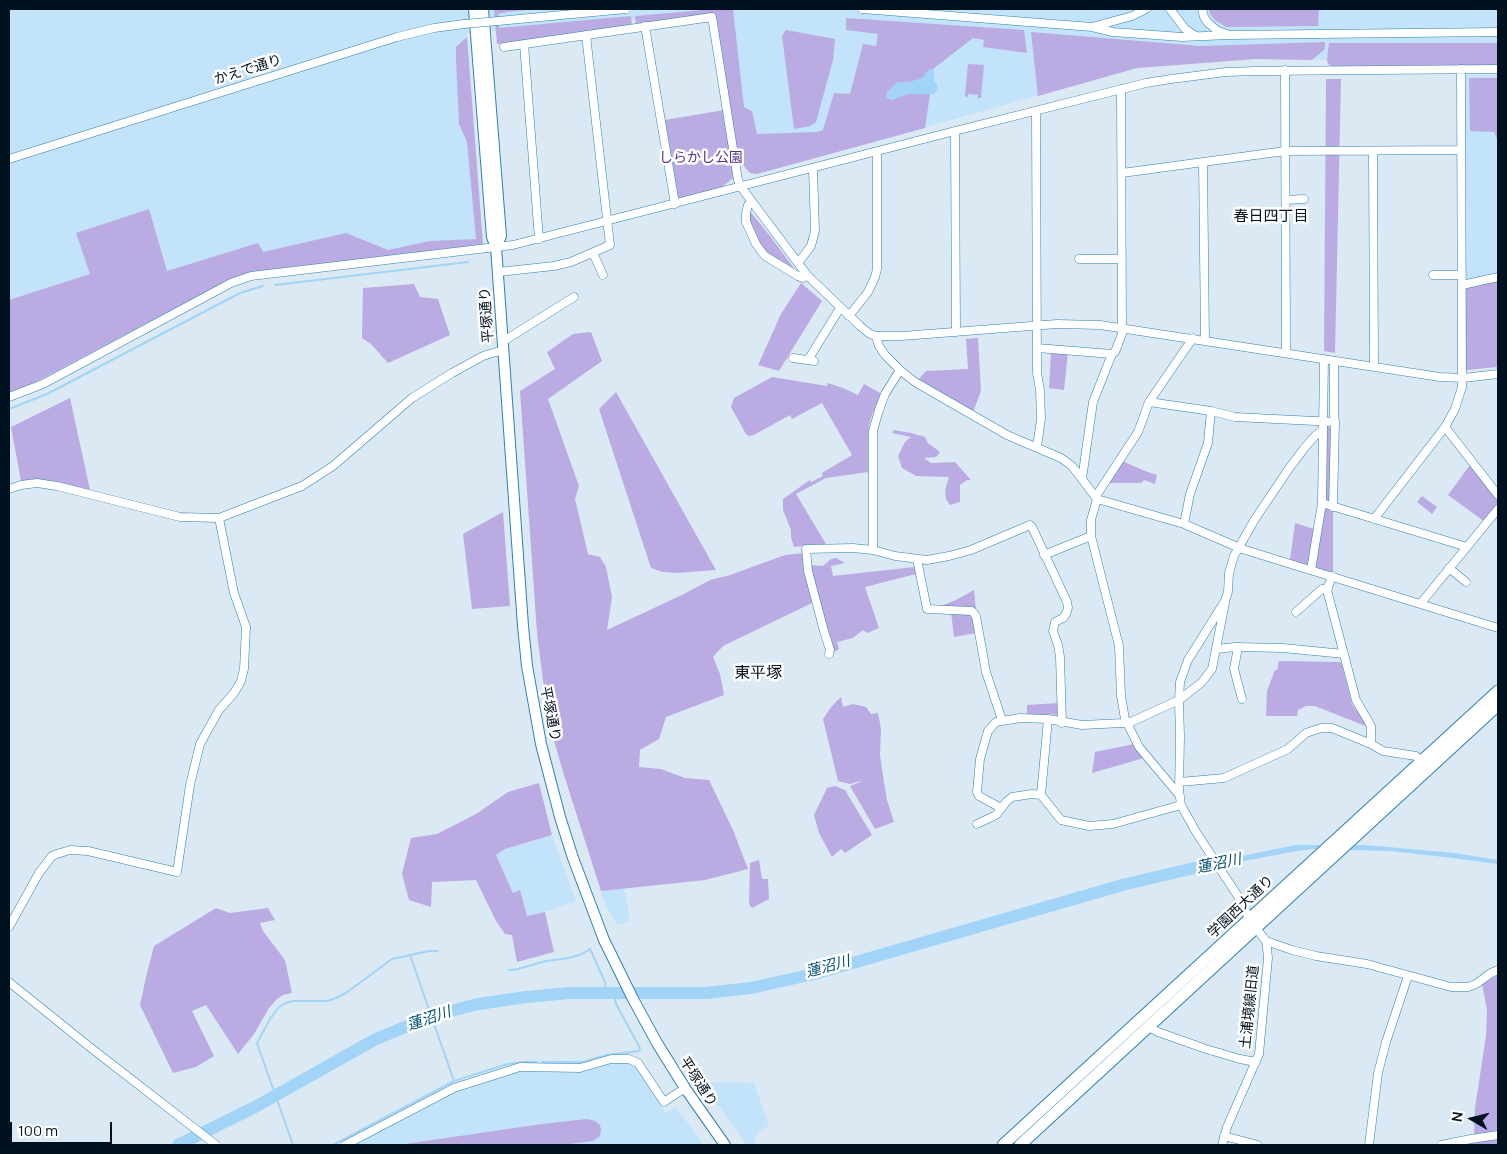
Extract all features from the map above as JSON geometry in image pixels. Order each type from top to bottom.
[{"type":"highway","name":"学園西大通り","points":[[1020,1145],[1149,1027],[1315,860],[1498,691]]},
{"type":"highway","name":"学園西大通り","points":[[1003,1145],[1253,923],[1335,856],[1498,705]]},
{"type":"main road","name":"平塚通り","points":[[474,9],[492,237],[496,247],[498,272],[523,626],[534,709],[549,778],[573,858],[604,940],[626,986],[657,1043],[685,1088],[725,1145]]},
{"type":"main road","name":"平塚通り","points":[[483,9],[500,236],[496,247]]},
{"type":"street","name":"かえで通り","points":[[9,159],[397,37],[434,28],[626,9]]},
{"type":"street","points":[[862,9],[1092,27],[1114,32],[1182,37],[1498,32]]},
{"type":"street","points":[[1092,27],[1132,16],[1146,9]]},
{"type":"street","points":[[1170,9],[1185,29],[1196,36]]},
{"type":"street","points":[[1202,9],[1208,22],[1218,31],[1228,35]]},
{"type":"street","points":[[504,47],[712,17],[737,179],[741,187],[807,275],[849,316],[870,334],[876,336],[1087,324],[1123,327],[1440,377],[1485,377],[1498,374]]},
{"type":"street","points":[[645,26],[675,204]]},
{"type":"street","points":[[498,272],[554,266],[593,253],[610,245],[586,35]]},
{"type":"street","points":[[524,44],[539,239]]},
{"type":"street","points":[[1374,519],[1445,427],[1459,401],[1463,378],[1461,69]]},
{"type":"street","points":[[9,397],[43,384],[231,283],[251,276],[513,245],[955,131],[1162,80],[1226,72],[1285,70],[1498,69]]},
{"type":"street","points":[[1285,70],[1286,353]]},
{"type":"street","points":[[1082,479],[1092,402],[1121,336],[1123,327],[1121,89]]},
{"type":"street","points":[[1036,111],[1037,373],[1040,390],[1041,419],[1037,447]]},
{"type":"street","points":[[955,131],[956,332]]},
{"type":"street","points":[[1122,173],[1285,151],[1461,150]]},
{"type":"street","points":[[1373,151],[1374,366]]},
{"type":"street","points":[[849,316],[868,292],[877,269],[877,152]]},
{"type":"street","points":[[1203,162],[1205,340]]},
{"type":"street","points":[[798,262],[810,246],[814,231],[813,169]]},
{"type":"street","points":[[1286,200],[1304,199]]},
{"type":"street","points":[[751,202],[748,205],[746,222],[761,251],[765,256],[798,276],[802,278],[807,275]]},
{"type":"street","points":[[593,253],[604,275]]},
{"type":"street","points":[[1080,259],[1122,259]]},
{"type":"street","points":[[1433,275],[1462,275]]},
{"type":"street","points":[[1462,285],[1498,278]]},
{"type":"street","points":[[9,489],[37,483],[57,486],[180,517],[219,518],[302,486],[334,466],[412,398],[452,373],[502,346],[574,297]]},
{"type":"street","points":[[793,358],[811,361],[840,308]]},
{"type":"street","points":[[876,336],[879,346],[900,370],[922,386],[1007,435],[1061,458],[1072,466],[1096,497],[1184,524],[1238,548],[1498,628]]},
{"type":"street","points":[[1180,796],[1139,747],[1127,722],[1121,696],[1119,646],[1091,536],[1096,497],[1138,432],[1149,402],[1193,338]]},
{"type":"street","points":[[1037,348],[1112,354]]},
{"type":"street","points":[[1311,570],[1322,504],[1324,359]]},
{"type":"street","points":[[1333,507],[1334,361]]},
{"type":"street","points":[[873,550],[873,431],[878,410],[885,394],[900,370]]},
{"type":"street","points":[[1149,402],[1211,411],[1235,417],[1335,422]]},
{"type":"street","points":[[1184,524],[1190,494],[1208,442],[1211,411]]},
{"type":"street","points":[[1445,427],[1498,495]]},
{"type":"street","points":[[1002,808],[979,796],[977,792],[980,759],[988,732],[996,722],[1020,718],[1082,725],[1127,722],[1178,700],[1207,676],[1212,668],[1217,649],[1228,592],[1230,566],[1234,556],[1290,467],[1315,436],[1323,430]]},
{"type":"street","points":[[1322,504],[1467,547]]},
{"type":"street","points":[[1421,603],[1498,509]]},
{"type":"street","points":[[9,927],[38,873],[52,856],[57,854],[70,850],[88,851],[177,872],[190,785],[200,744],[220,710],[238,687],[244,669],[246,627],[234,594],[219,518]]},
{"type":"street","points":[[830,654],[808,571],[806,549],[853,548],[927,560],[962,553],[1028,526],[1032,527],[1067,602],[1068,608],[1066,614],[1055,622],[1053,630],[1060,657],[1062,723]]},
{"type":"street","points":[[1044,555],[1091,536]]},
{"type":"street","points":[[917,559],[927,609],[972,611],[976,616],[986,672],[1002,720]]},
{"type":"street","points":[[1450,568],[1466,582]]},
{"type":"street","points":[[1332,576],[1328,588],[1356,700],[1371,726],[1371,744]]},
{"type":"street","points":[[1296,612],[1322,589],[1328,588]]},
{"type":"street","points":[[1225,601],[1193,651],[1180,682],[1178,700],[1180,796],[1196,832],[1266,941],[1316,956],[1367,964],[1451,987],[1468,987],[1498,970]]},
{"type":"street","points":[[1217,649],[1238,647],[1283,648],[1344,654]]},
{"type":"street","points":[[1238,647],[1234,669],[1242,699]]},
{"type":"street","points":[[1048,720],[1041,795],[1061,820],[1089,826],[1113,824],[1182,804]]},
{"type":"street","points":[[1180,782],[1224,778],[1288,749],[1306,733],[1321,728],[1332,728],[1384,751],[1416,756],[1422,761]]},
{"type":"street","points":[[977,824],[996,815],[1012,797],[1032,794],[1041,795]]},
{"type":"street","name":"土浦境線旧道","points":[[1222,1145],[1224,1136],[1256,1062],[1260,1046],[1268,958],[1266,941]]},
{"type":"street","points":[[1368,1145],[1378,1073],[1386,1042],[1408,976]]},
{"type":"street","points":[[9,982],[216,1145]]},
{"type":"street","points":[[1149,1027],[1154,1031],[1206,1049],[1256,1062]]},
{"type":"street","points":[[345,1145],[454,1088],[520,1067],[580,1068],[611,1059],[629,1058],[638,1063],[664,1102],[685,1088]]},
{"type":"street","points":[[1440,1145],[1471,1138],[1498,1135]]},
{"type":"street","points":[[1224,1136],[1258,1145]]},
{"type":"shaded area","points":[[9,9],[1498,9],[1498,65],[1331,66],[1327,60],[1256,59],[1137,68],[757,174],[750,173],[743,165],[739,154],[736,153],[714,14],[467,33],[483,244],[232,278],[34,383],[9,393]]},
{"type":"shaded area","points":[[1467,75],[1498,75],[1498,274],[1469,282],[1465,278],[1464,77]]},
{"type":"shaded area","points":[[552,835],[576,901],[555,909],[527,916],[520,891],[513,893],[496,855],[505,849]]},
{"type":"shaded area","points":[[624,888],[630,921],[617,925],[605,904],[601,891]]},
{"type":"shaded area","points":[[611,1063],[633,1063],[651,1088],[665,1113],[676,1107],[701,1141],[701,1145],[351,1145],[451,1093],[520,1070],[589,1069]]},
{"type":"shaded area","points":[[701,1082],[754,1083],[769,1126],[761,1130],[755,1138],[755,1145],[747,1145]]},
{"type":"green space","points":[[494,9],[536,9],[498,14],[499,28],[631,16],[632,25],[497,44]]},
{"type":"green space","points":[[733,9],[744,107],[752,111],[757,134],[818,132],[823,130],[834,93],[850,94],[863,44],[876,46],[878,34],[846,30],[846,18],[1024,30],[1027,53],[983,47],[984,40],[973,38],[931,69],[923,78],[910,82],[898,82],[887,92],[892,100],[907,94],[930,94],[925,128],[757,174],[750,173],[743,165],[739,154],[736,153],[714,14],[636,24],[635,16]]},
{"type":"green space","points":[[1209,9],[1319,9],[1318,26],[1226,27],[1215,20],[1210,14]]},
{"type":"green space","points":[[786,30],[835,39],[833,60],[816,122],[810,126],[794,129],[782,36]]},
{"type":"green space","points":[[1031,32],[1200,46],[1325,42],[1325,49],[1312,60],[1256,59],[1137,68],[1038,96]]},
{"type":"green space","points":[[467,37],[483,244],[232,278],[34,383],[9,393],[9,300],[90,274],[76,233],[149,209],[167,271],[258,243],[263,252],[346,233],[388,250],[430,241],[476,239],[467,142],[459,124],[456,59],[456,47]]},
{"type":"green space","points":[[1329,43],[1498,43],[1498,65],[1331,66],[1327,60]]},
{"type":"green space","points":[[968,64],[984,65],[981,98],[978,98],[978,95],[968,94],[968,97],[965,96]]},
{"type":"green space","points":[[1469,78],[1498,78],[1498,141],[1494,132],[1470,131]]},
{"type":"green space","points":[[1326,79],[1341,79],[1335,353],[1324,351]]},
{"type":"green space","name":"しらかし公園","points":[[724,110],[733,178],[721,188],[680,199],[677,196],[665,120]]},
{"type":"green space","points":[[748,209],[799,275],[762,251],[748,222]]},
{"type":"green space","points":[[1498,281],[1498,367],[1466,370],[1465,291],[1468,287]]},
{"type":"green space","points":[[801,283],[822,301],[779,371],[758,365],[781,314]]},
{"type":"green space","points":[[414,284],[420,297],[438,299],[450,335],[388,363],[371,344],[362,338],[363,288]]},
{"type":"green space","points":[[591,332],[602,361],[548,399],[579,486],[575,499],[588,554],[600,557],[606,567],[612,597],[607,630],[710,580],[730,575],[785,555],[804,553],[805,575],[812,603],[723,646],[713,657],[720,674],[724,695],[666,717],[659,739],[640,750],[639,767],[661,769],[685,778],[709,780],[733,830],[748,869],[705,880],[601,891],[553,737],[545,696],[537,633],[520,391],[555,369],[547,352],[573,334]]},
{"type":"green space","points":[[978,338],[981,391],[973,412],[918,380],[926,371],[968,369],[966,339]]},
{"type":"green space","points":[[1051,351],[1068,352],[1064,390],[1049,388]]},
{"type":"green space","points":[[772,377],[827,386],[828,383],[858,395],[864,384],[882,394],[869,425],[868,472],[826,478],[796,494],[826,544],[794,547],[791,530],[783,510],[783,499],[810,480],[811,482],[823,476],[822,473],[852,455],[822,403],[792,419],[790,415],[754,435],[749,436],[746,434],[731,407],[734,398]]},
{"type":"green space","points":[[616,392],[716,570],[677,573],[663,572],[651,568],[599,409]]},
{"type":"green space","points":[[70,398],[90,490],[37,479],[21,481],[11,427]]},
{"type":"green space","points":[[1328,426],[1332,429],[1330,501],[1326,501],[1325,499]]},
{"type":"green space","points":[[894,430],[925,437],[928,443],[940,452],[936,457],[924,458],[931,463],[955,462],[971,480],[967,480],[960,485],[960,502],[950,505],[946,499],[945,490],[949,477],[916,476],[902,468],[898,456],[905,442],[911,437],[892,433]]},
{"type":"green space","points":[[1122,461],[1157,475],[1155,484],[1144,480],[1141,483],[1107,483]]},
{"type":"green space","points":[[1470,465],[1498,500],[1498,505],[1485,522],[1448,495]]},
{"type":"green space","points":[[1422,496],[1437,507],[1432,514],[1417,502]]},
{"type":"green space","points":[[1327,508],[1333,510],[1333,572],[1318,569],[1316,566],[1323,510]]},
{"type":"green space","points":[[503,512],[510,606],[472,609],[463,534]]},
{"type":"green space","points":[[1295,523],[1314,529],[1310,562],[1306,565],[1290,560]]},
{"type":"green space","points":[[836,558],[845,563],[831,566],[833,576],[914,567],[916,574],[865,587],[879,628],[867,633],[863,630],[853,638],[837,642],[839,649],[834,652],[829,643],[810,565],[823,566],[831,559]]},
{"type":"green space","points":[[974,590],[976,609],[941,606],[956,600]]},
{"type":"green space","points":[[951,612],[972,613],[976,633],[954,637]]},
{"type":"green space","points":[[1279,661],[1341,662],[1352,704],[1368,727],[1315,706],[1306,706],[1298,710],[1297,716],[1266,716],[1267,691]]},
{"type":"green space","points":[[841,697],[843,707],[853,704],[866,707],[871,714],[878,713],[881,729],[880,755],[883,776],[887,800],[894,822],[875,829],[850,786],[860,781],[850,784],[838,781],[823,719]]},
{"type":"green space","points":[[1058,703],[1059,715],[1048,714],[1047,717],[1027,715],[1027,705]]},
{"type":"green space","points":[[1134,744],[1144,758],[1092,773],[1095,752]]},
{"type":"green space","points":[[539,783],[552,835],[505,849],[496,855],[513,893],[520,890],[527,916],[545,912],[554,952],[517,962],[512,935],[505,934],[496,921],[476,880],[432,882],[431,907],[409,900],[402,874],[411,838],[437,834],[476,814],[508,792]]},
{"type":"green space","points":[[835,786],[845,790],[872,835],[845,853],[841,849],[832,857],[819,833],[814,815],[827,788]]},
{"type":"green space","points":[[759,860],[762,879],[768,879],[769,899],[752,908],[749,904],[750,863]]},
{"type":"green space","points":[[216,908],[230,913],[268,908],[275,920],[260,923],[263,931],[285,960],[292,993],[283,995],[269,1008],[254,1034],[238,1054],[206,1005],[192,1011],[214,1056],[196,1067],[173,1073],[140,1005],[154,946]]},
{"type":"green space","points":[[1498,975],[1498,1132],[1474,1135],[1475,1108],[1486,1036],[1487,1010],[1482,984]]},
{"type":"green space","points":[[587,1119],[595,1121],[600,1125],[600,1136],[593,1141],[562,1145],[398,1145],[542,1124]]},
{"type":"green space","points":[[1498,1137],[1498,1145],[1455,1145]]},
{"type":"water","points":[[931,69],[934,71],[934,80],[937,85],[937,90],[934,94],[907,94],[892,100],[886,98],[887,92],[898,82],[910,82],[923,78],[926,72]]},
{"type":"water","points":[[1296,845],[1365,845],[1454,853],[1498,860],[1498,864],[1390,851],[1313,849],[1188,872],[1187,867]]},
{"type":"waterway","points":[[275,285],[468,262]]},
{"type":"waterway","points":[[9,409],[47,394],[240,293],[263,286]]},
{"type":"waterway","name":"蓮沼川","points":[[178,1145],[255,1107],[374,1040],[431,1016],[478,1004],[570,993],[706,993],[751,988],[818,973],[1126,884],[1203,866]]},
{"type":"waterway","points":[[509,970],[546,961],[569,958],[590,949],[605,982],[606,993]]},
{"type":"waterway","points":[[293,1145],[257,1043],[270,1019],[279,1007],[286,1003],[293,1001],[327,1001],[336,998],[346,993],[392,959],[429,951],[438,951]]},
{"type":"waterway","name":"蓮沼川","points":[[410,955],[454,1081]]},
{"type":"waterway","points":[[542,1062],[583,1062],[607,1055],[639,1051],[640,1048],[616,1004],[614,994]]},
{"type":"waterway","points":[[333,1145],[454,1081],[508,1064],[537,1062]]},
{"type":"district","name":"春日四丁目","points":[[1271,217]]},
{"type":"district","name":"東平塚","points":[[758,674]]}]
